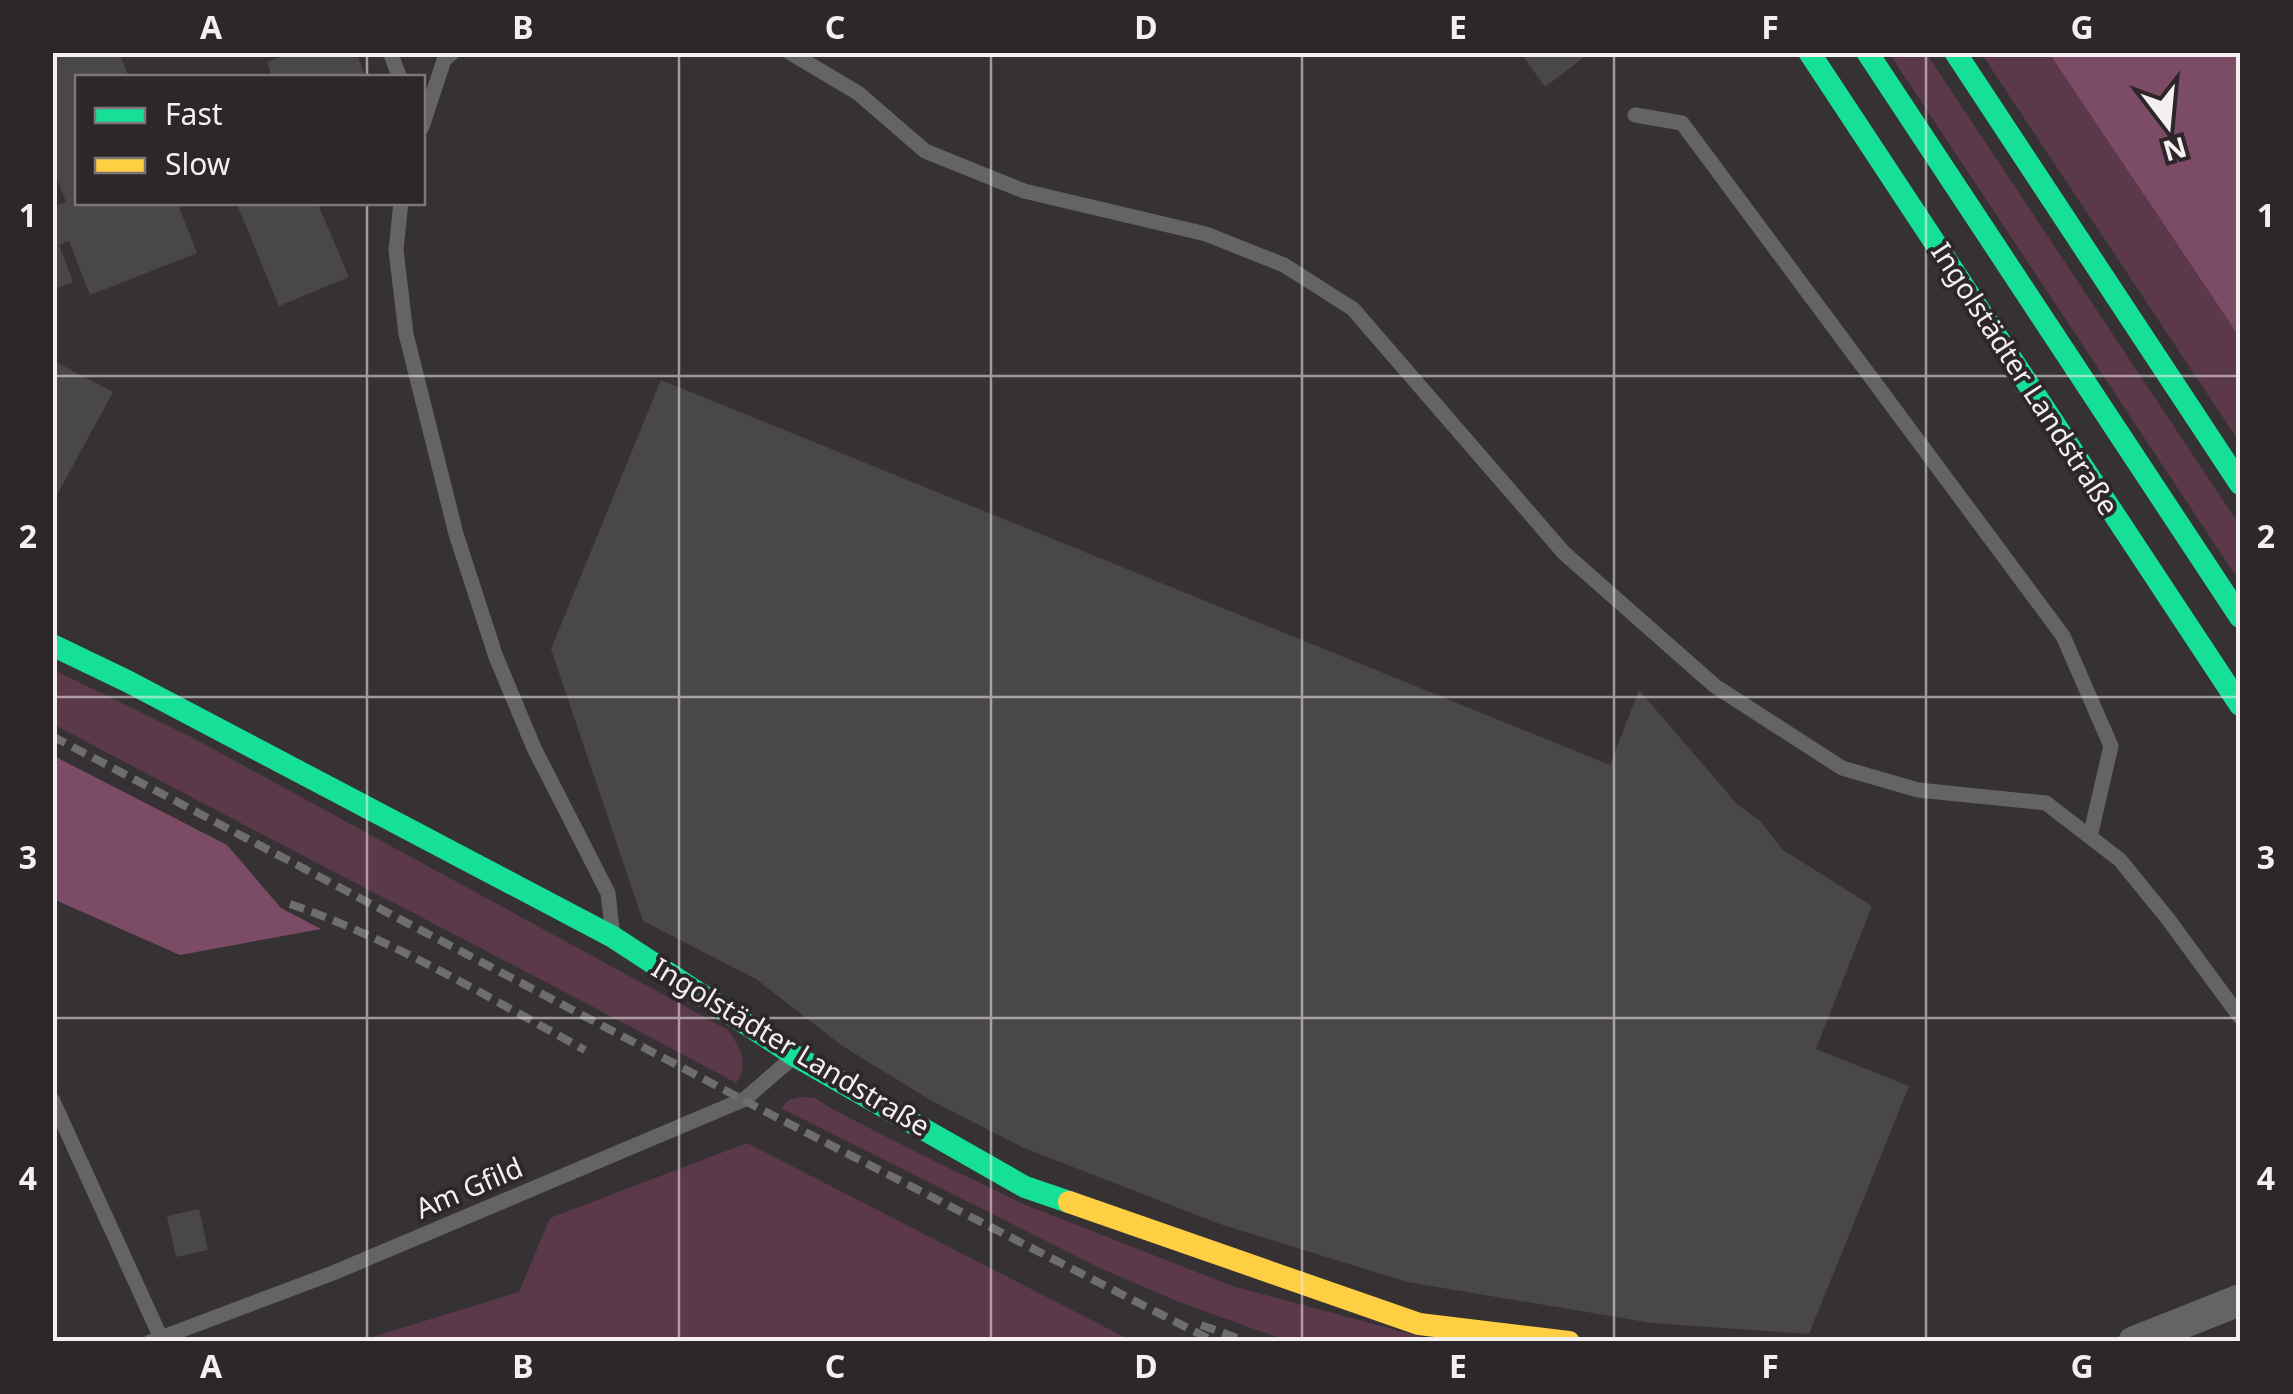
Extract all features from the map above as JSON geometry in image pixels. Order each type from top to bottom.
[{"type":"street","name":"Ingolstädter Landstraße","points":[[1809,52],[2240,705]]},
{"type":"street","name":"Ingolstädter Landstraße","points":[[1866,52],[2240,617]]},
{"type":"street","points":[[1955,52],[2240,484]]},
{"type":"street","name":"Ingolstädter Landstraße","points":[[52,645],[613,938],[794,1056],[1025,1187],[1419,1324],[1569,1342]]},
{"type":"street","points":[[2134,1342],[2240,1300]]},
{"type":"lane","points":[[425,118],[444,60],[453,52]]},
{"type":"lane","points":[[789,52],[858,93],[924,151],[1024,191],[1206,234],[1284,266],[1353,309],[1564,553],[1714,686],[1842,768],[1918,790],[2046,804],[2120,860],[2240,1016]]},
{"type":"lane","points":[[1635,115],[1682,122],[2063,636],[2111,746],[2090,837]]},
{"type":"lane","points":[[402,205],[396,250],[406,334],[456,534],[503,676],[534,748],[608,893],[613,938]]},
{"type":"lane","name":"Am Gfild","points":[[155,1340],[333,1273],[744,1099],[794,1056]]},
{"type":"lane","points":[[52,1099],[155,1340]]},
{"type":"shaded area","points":[[1889,53],[1926,53],[2240,526],[2240,582]]},
{"type":"shaded area","points":[[1981,53],[2049,53],[2240,338],[2240,443]]},
{"type":"shaded area","points":[[2049,53],[2240,53],[2240,338]]},
{"type":"shaded area","points":[[52,669],[191,737],[728,1030],[743,1062],[736,1083],[53,724]]},
{"type":"shaded area","points":[[52,755],[227,845],[281,908],[321,929],[180,955],[53,899]]},
{"type":"shaded area","points":[[800,1097],[815,1098],[1026,1205],[1232,1286],[1437,1341],[1287,1341],[1179,1302],[1100,1268],[781,1108]]},
{"type":"shaded area","points":[[747,1143],[1132,1341],[359,1341],[519,1292],[550,1218]]},
{"type":"building","points":[[62,52],[119,52],[128,75],[75,75],[75,205],[178,205],[197,253],[90,295],[69,241],[59,245],[73,282],[52,290],[52,207],[66,202],[52,167],[52,56]]},
{"type":"building","points":[[281,52],[356,52],[365,75],[271,75],[267,62],[283,56]]},
{"type":"building","points":[[1520,52],[1591,52],[1545,87]]},
{"type":"building","points":[[237,205],[318,205],[349,277],[279,306]]},
{"type":"building","points":[[52,360],[113,392],[52,504]]},
{"type":"building","points":[[661,380],[1610,765],[1639,690],[1737,804],[1760,821],[1783,850],[1872,906],[1816,1049],[1909,1086],[1809,1334],[1652,1323],[1407,1282],[1220,1224],[1024,1148],[930,1100],[841,1045],[756,979],[643,921],[551,649]]},
{"type":"building","points":[[199,1209],[208,1250],[176,1257],[167,1216]]},
{"type":"railway","points":[[52,736],[772,1115],[1215,1342]]},
{"type":"railway","points":[[290,904],[404,952],[585,1050]]},
{"type":"railway","points":[[1201,1325],[1248,1342]]},
{"type":"traffic: fast","points":[[1809,52],[2240,705]]},
{"type":"traffic: fast","points":[[1867,52],[2240,617]]},
{"type":"traffic: fast","points":[[1955,52],[2240,484]]},
{"type":"traffic: fast","points":[[52,645],[613,937],[795,1056],[1025,1187],[1069,1202]]},
{"type":"traffic: slow","points":[[1069,1202],[1419,1324],[1569,1342]]}]
